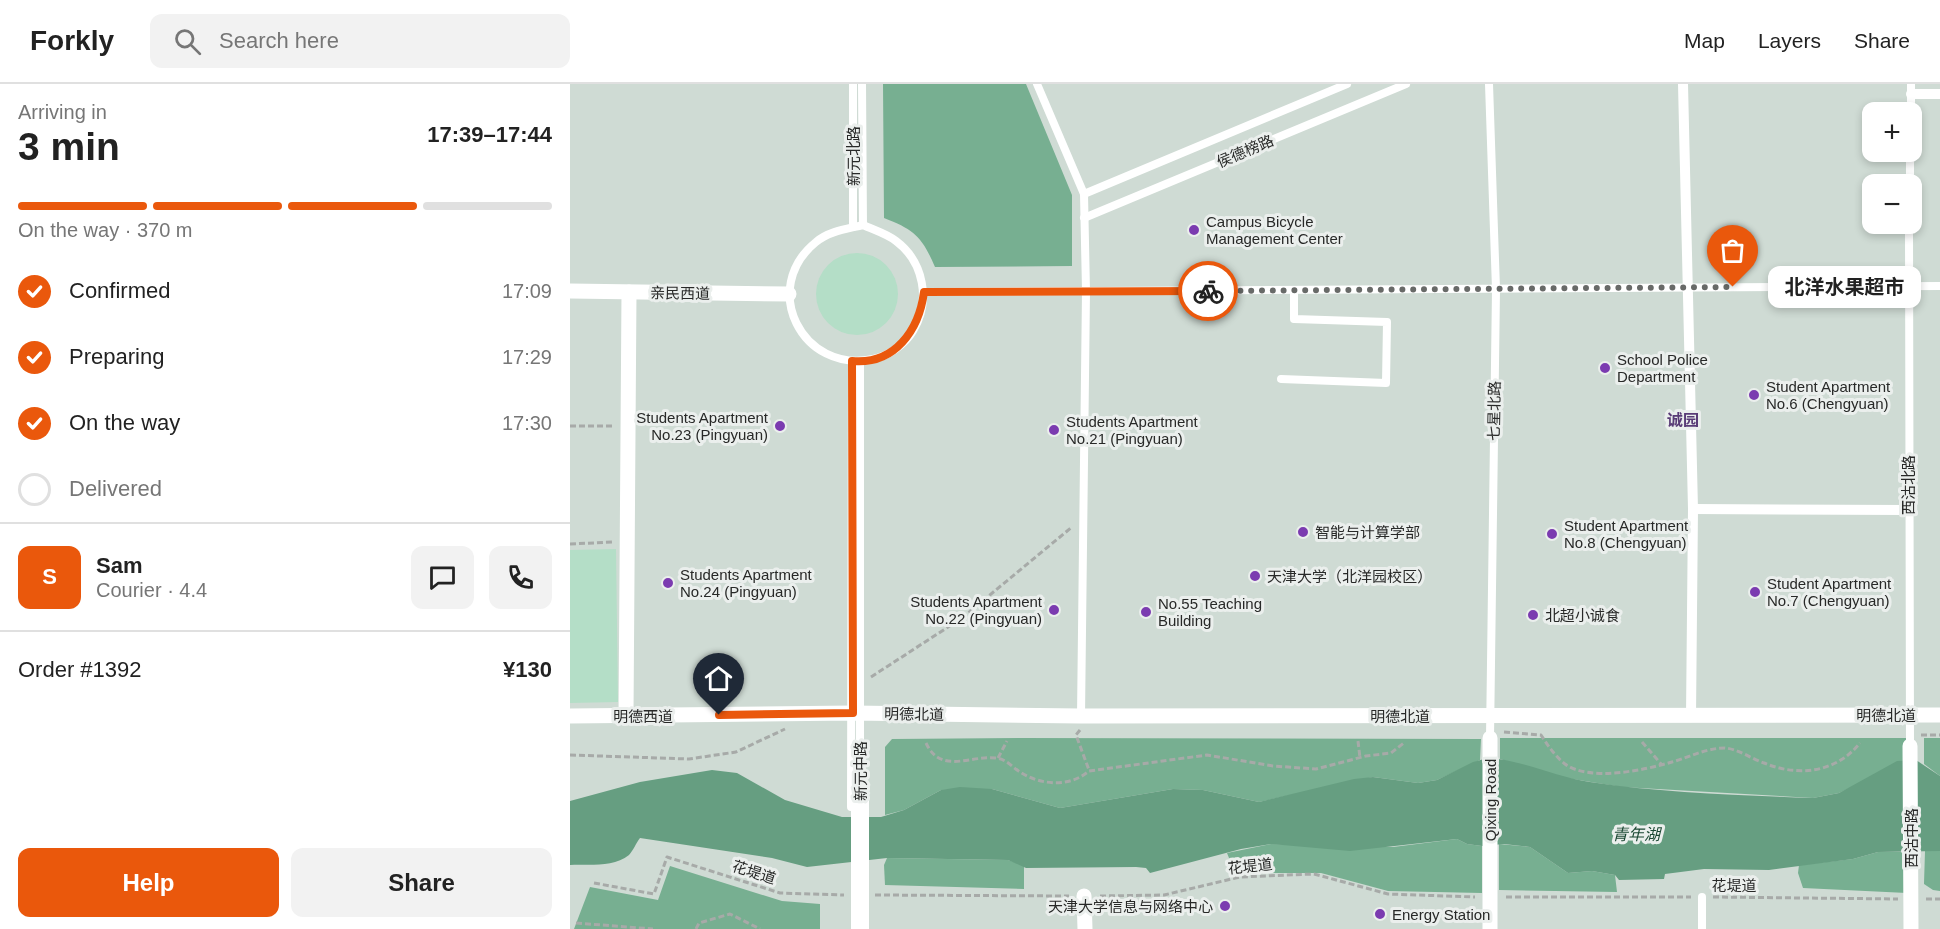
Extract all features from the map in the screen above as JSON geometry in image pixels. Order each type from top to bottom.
[{"type":"street","points":[[1683,84],[1690,288],[1693,509],[1691,716]]},
{"type":"street","points":[[1911,89],[1940,94]]},
{"type":"street","name":"亲民西道","points":[[570,291],[789,294]]},
{"type":"street","points":[[626,716],[629,292]]},
{"type":"street","points":[[1693,509],[1908,510]]},
{"type":"street","name":"明德北道","points":[[856,713],[1081,716],[1490,728],[1691,716],[1940,715]]},
{"type":"street","name":"明德西道","points":[[570,716],[856,713]]},
{"type":"street","name":"Qixing Road","points":[[1490,728],[1490,929]]},
{"type":"street","name":"西沽中路","points":[[1910,740],[1911,929]]},
{"type":"street","name":"新元中路","points":[[851,929],[857,890],[852,862],[856,809]]},
{"type":"street","name":"新元中路","points":[[856,809],[860,929]]},
{"type":"street","points":[[1084,896],[1085,929]]},
{"type":"lane","name":"新元北路","points":[[853,84],[853,227]]},
{"type":"lane","name":"新元北路","points":[[862,84],[863,225]]},
{"type":"lane","points":[[1037,84],[1084,194],[1086,291],[1081,716]]},
{"type":"lane","name":"侯德榜路","points":[[1084,194],[1347,84]]},
{"type":"lane","name":"侯德榜路","points":[[1084,218],[1406,84]]},
{"type":"lane","name":"七星北路","points":[[1489,84],[1496,289],[1490,728]]},
{"type":"lane","points":[[863,225],[895,240],[910,254],[920,272],[924,292],[921,313],[913,332],[899,347],[880,358],[856,361],[838,359],[818,350],[803,335],[792,316],[789,294],[793,274],[802,255],[817,241],[836,231],[853,227],[863,225]]},
{"type":"lane","name":"西沽北路","points":[[1909,234],[1910,740]]},
{"type":"lane","points":[[924,292],[1940,286]]},
{"type":"lane","points":[[1281,379],[1386,383],[1387,322],[1294,320],[1294,290]]},
{"type":"lane","name":"新元中路","points":[[856,361],[860,685],[856,713],[856,809]]},
{"type":"lane","name":"新元中路","points":[[856,361],[856,809]]},
{"type":"lane","points":[[1702,897],[1702,929]]},
{"type":"path","points":[[570,426],[628,426]]},
{"type":"path","points":[[860,685],[962,618],[1083,518]]},
{"type":"path","points":[[570,544],[627,542]]},
{"type":"path","points":[[570,755],[689,759],[736,752],[813,714]]},
{"type":"path","points":[[1081,716],[1081,728],[1076,735],[1089,771]]},
{"type":"path","points":[[1490,728],[1541,735],[1552,752],[1566,765],[1588,772],[1628,772],[1662,765],[1712,749],[1728,748],[1785,770],[1812,771],[1827,768],[1860,743]]},
{"type":"path","points":[[1910,740],[1940,735]]},
{"type":"path","points":[[998,758],[1007,741]]},
{"type":"path","points":[[1358,741],[1360,758]]},
{"type":"path","points":[[926,743],[932,755],[937,759],[998,758],[1025,775],[1048,783],[1081,778],[1089,771],[1207,755],[1273,766],[1310,769],[1391,753],[1405,742]]},
{"type":"path","points":[[1642,742],[1662,765]]},
{"type":"path","name":"花堤道","points":[[594,883],[654,894],[667,857],[780,893],[857,890],[1084,896],[1164,895],[1240,877],[1314,874],[1388,894],[1491,897],[1940,899]]},
{"type":"path","points":[[696,929],[699,923],[730,914],[760,929]]},
{"type":"path","points":[[576,923],[653,929]]},
{"type":"shaded area","name":"天津大学（北洋园校区）","points":[[570,84],[1940,84],[1940,929],[570,929]]},
{"type":"shaded area","points":[[883,84],[1026,84],[1072,195],[1072,266],[935,267],[926,248],[916,236],[903,226],[884,218]]},
{"type":"shaded area","points":[[849,253],[865,253],[880,260],[891,271],[898,286],[895,310],[886,323],[865,335],[849,335],[834,328],[823,317],[816,302],[816,286],[823,271],[834,260]]},
{"type":"shaded area","points":[[616,549],[618,702],[570,703],[570,550]]},
{"type":"shaded area","points":[[1500,738],[1906,738],[1906,761],[1839,793],[1813,798],[1622,787],[1560,777],[1500,759]]},
{"type":"shaded area","points":[[1924,738],[1940,738],[1940,776],[1924,764]]},
{"type":"shaded area","points":[[892,739],[1481,739],[1480,760],[1437,780],[1418,783],[1373,777],[1259,802],[1203,790],[1173,789],[1060,808],[992,789],[941,790],[904,810],[885,815],[885,747]]},
{"type":"shaded area","points":[[1457,839],[1467,844],[1482,846],[1482,893],[1388,891],[1321,873],[1235,873],[1227,853],[1271,844],[1393,847]]},
{"type":"shaded area","points":[[1499,844],[1530,847],[1568,873],[1592,871],[1615,875],[1617,892],[1499,890]]},
{"type":"shaded area","points":[[1925,851],[1940,851],[1940,891],[1933,890],[1924,884]]},
{"type":"shaded area","points":[[1878,852],[1908,852],[1907,893],[1803,888],[1798,873],[1799,865],[1853,859]]},
{"type":"shaded area","points":[[887,858],[1008,860],[1024,865],[1024,889],[885,885],[884,865]]},
{"type":"shaded area","points":[[670,866],[782,901],[820,904],[820,929],[574,929],[590,887],[658,900]]},
{"type":"water","name":"青年湖","points":[[1488,758],[1514,762],[1577,780],[1617,786],[1701,793],[1813,798],[1839,793],[1897,761],[1916,760],[1940,776],[1940,851],[1878,852],[1853,859],[1769,870],[1704,869],[1665,874],[1664,879],[1619,880],[1615,875],[1592,871],[1568,873],[1530,847],[1504,844],[1482,846],[1467,844],[1457,839],[1350,851],[1271,844],[1241,849],[1150,873],[1146,868],[1136,867],[1026,868],[1008,860],[887,858],[807,867],[772,858],[640,838],[629,855],[616,862],[570,865],[570,801],[640,782],[712,770],[737,773],[785,800],[842,817],[881,817],[904,810],[941,790],[960,787],[992,789],[1060,808],[1173,789],[1203,790],[1259,802],[1354,779],[1373,777],[1418,783],[1437,780],[1473,762]]},
{"type":"way so far","points":[[1208,291],[1733,287]]},
{"type":"place","name":"Campus Bicycle Management Center","points":[[1194,230]]},
{"type":"place","name":"北洋水果超市","points":[[1733,287]]},
{"type":"place","name":"School Police Department","points":[[1605,368]]},
{"type":"place","name":"Student Apartment No.6 (Chengyuan)","points":[[1754,395]]},
{"type":"place","name":"Students Apartment No.23 (Pingyuan)","points":[[780,426]]},
{"type":"place","name":"Students Apartment No.21 (Pingyuan)","points":[[1054,430]]},
{"type":"place","name":"智能与计算学部","points":[[1303,532]]},
{"type":"place","name":"Student Apartment No.8 (Chengyuan)","points":[[1552,534]]},
{"type":"place","name":"天津大学（北洋园校区）","points":[[1255,576]]},
{"type":"place","name":"Students Apartment No.24 (Pingyuan)","points":[[668,583]]},
{"type":"place","name":"Student Apartment No.7 (Chengyuan)","points":[[1755,592]]},
{"type":"place","name":"Students Apartment No.22 (Pingyuan)","points":[[1054,610]]},
{"type":"place","name":"No.55 Teaching Building","points":[[1146,612]]},
{"type":"place","name":"北超小诚食","points":[[1533,615]]},
{"type":"place","name":"天津大学信息与网络中心","points":[[1225,906]]},
{"type":"place","name":"Energy Station","points":[[1380,914]]},
{"type":"district","name":"诚园","points":[[1683,420]]},
{"type":"route","points":[[719,715],[853,713],[852,361],[860,362],[880,358],[899,347],[913,332],[921,313],[924,292],[1208,291]]}]
